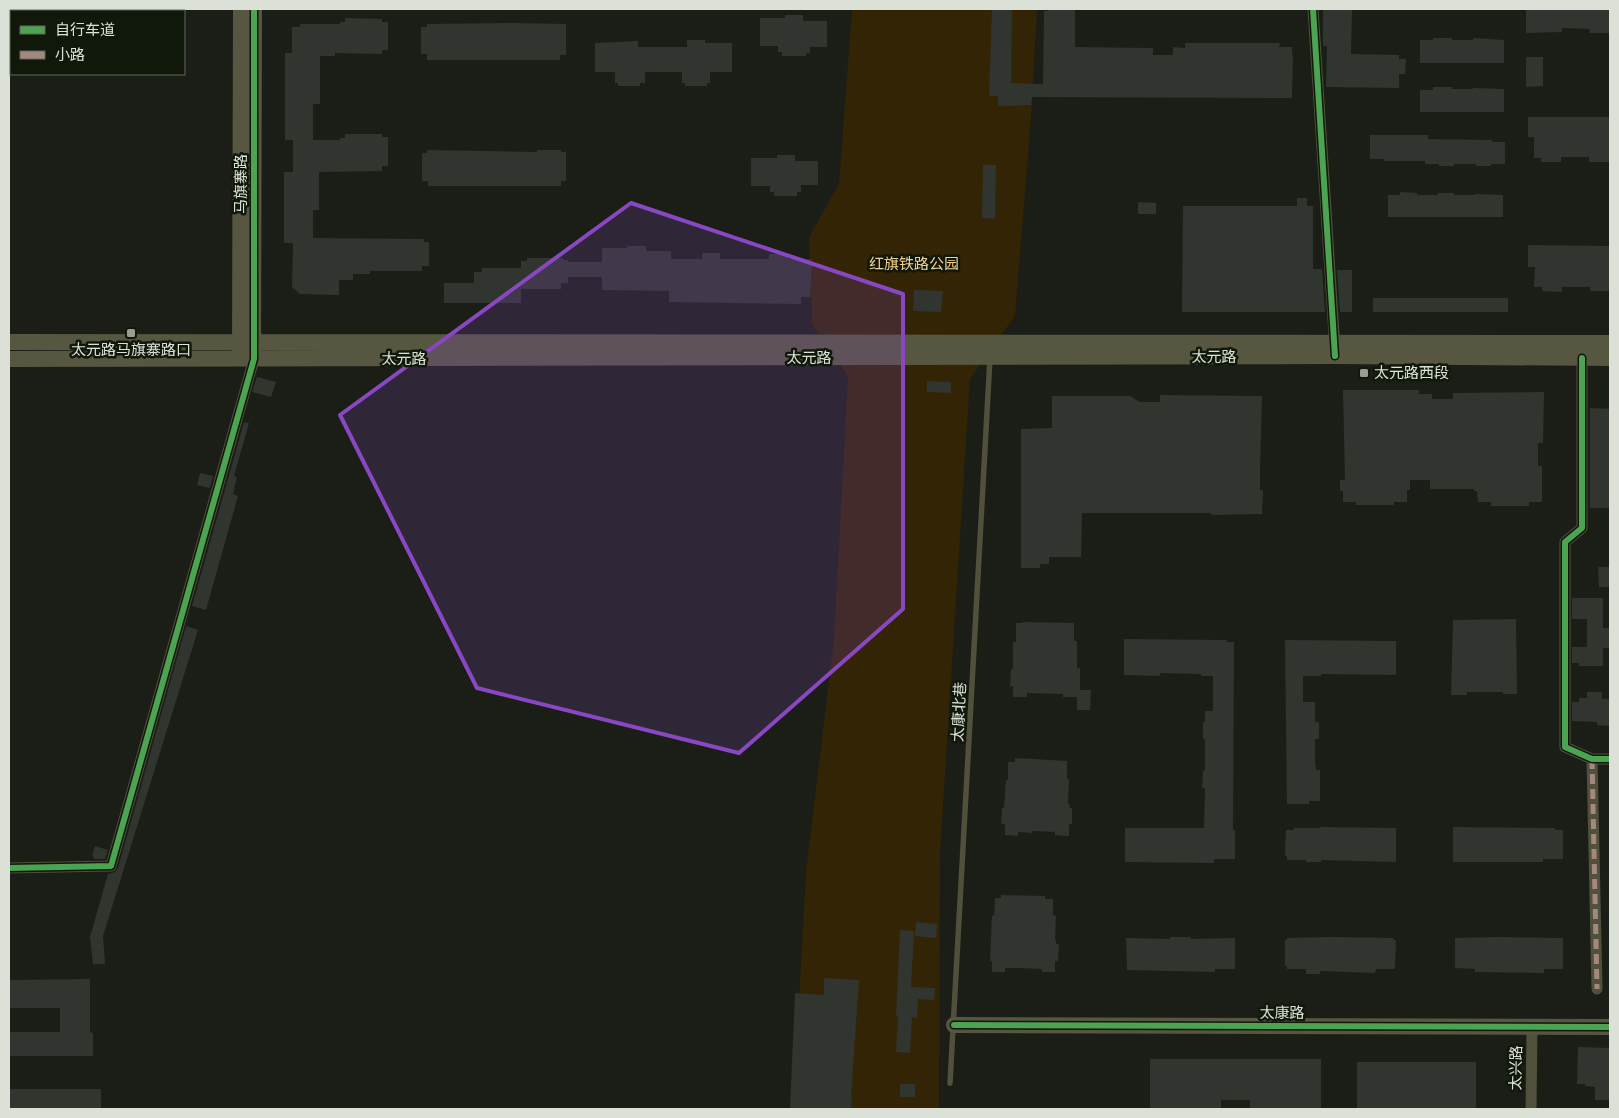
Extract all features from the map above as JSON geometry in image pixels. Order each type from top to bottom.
[{"type":"main road","name":"马旗寨路","points":[[241,9],[247,351]]},
{"type":"main road","name":"马旗寨路","points":[[247,351],[254,9]]},
{"type":"main road","name":"太元路","points":[[9,342],[247,351]]},
{"type":"main road","name":"太元路","points":[[9,359],[247,351],[1335,350],[1610,344]]},
{"type":"main road","name":"太元路","points":[[1335,350],[1610,358]]},
{"type":"main road","name":"太康路","points":[[954,1025],[1610,1027]]},
{"type":"street","points":[[1313,9],[1335,350]]},
{"type":"street","points":[[9,868],[111,866],[247,351]]},
{"type":"street","points":[[1582,358],[1582,528],[1565,542],[1565,747],[1592,759],[1610,758]]},
{"type":"street","points":[[1592,759],[1597,989]]},
{"type":"street","name":"太兴路","points":[[1531,1109],[1532,1027]]},
{"type":"lane","name":"太康北巷","points":[[950,1083],[991,351]]},
{"type":"highlighted area","points":[[631,203],[903,294],[903,609],[739,753],[477,688],[340,415]]},
{"type":"green space","name":"红旗铁路公园","points":[[852,9],[1037,9],[1031,117],[1015,316],[970,379],[940,853],[939,1109],[793,1109],[806,872],[834,638],[848,376],[812,324],[809,237],[839,184]]},
{"type":"building","points":[[992,9],[1012,9],[1011,83],[1043,84],[1044,11],[1048,11],[1048,9],[1075,9],[1075,47],[1153,48],[1153,55],[1173,55],[1173,47],[1185,48],[1185,43],[1280,43],[1279,47],[1292,47],[1292,98],[1032,97],[1031,105],[998,106],[998,96],[989,96]]},
{"type":"building","points":[[1323,9],[1352,9],[1351,54],[1399,55],[1399,59],[1406,59],[1405,74],[1399,74],[1399,88],[1326,87],[1327,46],[1323,46]]},
{"type":"building","points":[[1526,9],[1610,9],[1610,33],[1589,33],[1590,29],[1562,28],[1562,32],[1526,33]]},
{"type":"building","points":[[785,15],[803,15],[803,21],[827,21],[827,47],[810,47],[810,53],[806,53],[806,56],[782,56],[782,52],[778,52],[778,46],[760,46],[760,18],[785,18]]},
{"type":"building","points":[[345,18],[382,19],[382,22],[388,22],[388,50],[382,50],[382,54],[335,53],[335,56],[320,56],[320,104],[313,104],[313,140],[340,140],[340,138],[345,138],[345,134],[382,134],[382,137],[388,137],[388,166],[382,166],[382,171],[319,172],[319,210],[313,210],[313,238],[424,239],[424,242],[429,242],[429,266],[422,266],[422,271],[370,271],[370,274],[353,274],[353,280],[339,280],[339,295],[300,294],[292,287],[293,243],[284,243],[284,172],[293,172],[293,140],[285,140],[285,53],[292,53],[292,27],[300,27],[300,24],[340,24],[340,22],[345,22]]},
{"type":"building","points":[[427,24],[566,24],[566,55],[560,55],[560,60],[427,60],[427,54],[421,54],[421,27],[427,27]]},
{"type":"building","points":[[1433,38],[1504,40],[1504,63],[1420,63],[1420,40],[1433,40]]},
{"type":"building","points":[[687,40],[705,40],[705,43],[732,43],[732,72],[710,72],[710,83],[707,83],[707,86],[685,86],[685,83],[682,83],[682,72],[645,72],[645,83],[640,83],[640,86],[618,86],[618,83],[615,83],[615,72],[595,72],[595,43],[638,41],[638,47],[687,47]]},
{"type":"building","points":[[1526,57],[1543,57],[1543,86],[1526,87]]},
{"type":"building","points":[[1433,87],[1504,89],[1504,112],[1420,112],[1420,90],[1433,90]]},
{"type":"building","points":[[1528,117],[1610,117],[1610,162],[1589,162],[1589,157],[1561,157],[1561,162],[1541,162],[1541,158],[1534,158],[1534,137],[1528,137]]},
{"type":"building","points":[[1370,135],[1428,135],[1428,139],[1505,142],[1505,164],[1491,164],[1491,166],[1454,164],[1454,166],[1439,166],[1439,164],[1425,164],[1425,161],[1370,159]]},
{"type":"building","points":[[427,150],[537,152],[537,150],[561,150],[561,152],[566,152],[566,181],[561,181],[561,186],[428,186],[428,181],[422,181],[422,153],[427,153]]},
{"type":"building","points":[[777,155],[795,155],[795,161],[818,161],[818,185],[801,185],[801,192],[797,192],[797,196],[774,196],[774,192],[770,192],[770,186],[751,186],[751,158],[777,158]]},
{"type":"building","points":[[983,165],[996,165],[995,219],[982,218]]},
{"type":"building","points":[[1400,192],[1417,193],[1417,195],[1454,193],[1454,195],[1503,195],[1503,217],[1388,217],[1388,195],[1400,195]]},
{"type":"building","points":[[1297,198],[1307,198],[1307,206],[1313,206],[1313,269],[1322,269],[1325,312],[1182,312],[1183,206],[1297,206]]},
{"type":"building","points":[[1138,202],[1156,203],[1156,214],[1138,214]]},
{"type":"building","points":[[1528,245],[1610,246],[1610,291],[1590,291],[1590,287],[1562,287],[1562,292],[1542,291],[1542,287],[1534,287],[1535,267],[1528,267]]},
{"type":"building","points":[[627,246],[646,246],[646,251],[671,251],[671,259],[702,259],[702,253],[720,253],[720,259],[769,259],[769,254],[788,254],[788,259],[812,259],[810,297],[801,297],[801,304],[669,302],[669,291],[602,290],[602,277],[568,277],[568,283],[561,283],[561,289],[521,289],[521,303],[444,303],[444,283],[474,283],[474,272],[482,272],[482,268],[521,268],[521,261],[527,261],[527,258],[563,258],[563,260],[568,260],[568,262],[602,262],[602,248],[627,248]]},
{"type":"building","points":[[1337,270],[1352,270],[1352,312],[1340,312]]},
{"type":"building","points":[[914,290],[943,291],[941,312],[913,311]]},
{"type":"building","points":[[1373,298],[1508,298],[1508,312],[1373,312]]},
{"type":"building","points":[[257,377],[276,382],[271,397],[252,392]]},
{"type":"building","points":[[927,381],[951,382],[951,393],[927,392]]},
{"type":"building","points":[[1343,390],[1419,390],[1419,394],[1432,394],[1432,399],[1453,399],[1453,393],[1544,392],[1543,443],[1538,443],[1538,466],[1542,466],[1542,502],[1529,502],[1529,506],[1491,506],[1491,502],[1478,502],[1477,491],[1474,491],[1474,489],[1430,489],[1430,480],[1410,480],[1410,490],[1407,490],[1407,502],[1394,502],[1394,505],[1356,505],[1356,502],[1343,502],[1340,480],[1345,480]]},
{"type":"building","points":[[1160,395],[1262,396],[1260,490],[1263,490],[1262,514],[1082,513],[1081,557],[1049,557],[1049,564],[1040,564],[1040,568],[1021,568],[1021,429],[1052,428],[1052,396],[1130,396],[1140,402],[1160,402]]},
{"type":"building","points":[[1590,408],[1610,409],[1610,508],[1590,508]]},
{"type":"building","points":[[244,422],[249,423],[234,476],[237,477],[233,494],[238,496],[206,610],[192,606]]},
{"type":"building","points":[[200,473],[213,476],[210,488],[197,485]]},
{"type":"building","points":[[1598,567],[1610,567],[1610,587],[1599,587]]},
{"type":"building","points":[[1572,598],[1603,598],[1603,628],[1610,628],[1610,648],[1603,648],[1603,666],[1579,666],[1579,663],[1572,663],[1572,647],[1587,647],[1587,619],[1572,619]]},
{"type":"building","points":[[1516,619],[1517,694],[1467,692],[1467,695],[1451,695],[1453,620]]},
{"type":"building","points":[[1016,623],[1074,623],[1074,641],[1077,641],[1077,668],[1080,668],[1080,690],[1091,690],[1090,710],[1077,710],[1077,697],[1063,697],[1063,694],[1027,693],[1027,697],[1013,697],[1013,686],[1010,686],[1011,669],[1013,669],[1013,642],[1016,642]]},
{"type":"building","points":[[186,626],[198,630],[103,936],[105,964],[93,964],[90,937],[108,874],[115,872],[118,868]]},
{"type":"building","points":[[1124,639],[1227,640],[1227,642],[1234,642],[1233,830],[1235,830],[1235,859],[1214,859],[1214,863],[1125,862],[1125,828],[1204,828],[1205,788],[1202,788],[1203,770],[1205,771],[1205,739],[1203,739],[1203,722],[1205,722],[1205,711],[1213,711],[1213,676],[1160,673],[1160,676],[1124,675]]},
{"type":"building","points":[[1285,640],[1396,641],[1396,675],[1321,674],[1321,676],[1303,676],[1303,702],[1315,702],[1315,722],[1319,722],[1319,739],[1315,739],[1315,759],[1316,770],[1320,770],[1320,801],[1309,801],[1309,804],[1287,804]]},
{"type":"building","points":[[1587,692],[1602,692],[1602,699],[1610,699],[1610,726],[1597,725],[1597,722],[1572,721],[1572,702],[1579,702],[1579,698],[1587,698]]},
{"type":"building","points":[[1015,758],[1067,761],[1067,779],[1069,779],[1068,804],[1070,804],[1069,808],[1072,808],[1072,824],[1069,824],[1069,836],[1055,835],[1055,832],[1032,831],[1032,833],[1018,832],[1018,836],[1005,835],[1005,824],[1001,824],[1002,808],[1004,808],[1006,780],[1008,780],[1008,762],[1015,762]]},
{"type":"building","points":[[1320,827],[1396,828],[1396,862],[1321,860],[1321,862],[1306,862],[1306,860],[1287,860],[1287,856],[1285,856],[1286,830]]},
{"type":"building","points":[[1453,827],[1555,828],[1555,830],[1563,830],[1563,859],[1543,859],[1543,862],[1453,862]]},
{"type":"building","points":[[95,846],[108,850],[105,859],[93,859]]},
{"type":"building","points":[[1001,895],[1045,896],[1045,899],[1053,899],[1053,915],[1056,916],[1055,940],[1056,944],[1059,944],[1058,961],[1055,961],[1055,972],[1042,972],[1042,969],[1005,968],[1005,972],[992,972],[992,961],[990,961],[992,915],[994,916],[995,898],[1001,898]]},
{"type":"building","points":[[916,922],[937,924],[936,938],[915,936]]},
{"type":"building","points":[[900,930],[914,931],[911,987],[935,988],[934,1000],[918,999],[917,1018],[912,1017],[910,1053],[896,1052]]},
{"type":"building","points":[[1170,937],[1191,937],[1191,939],[1235,938],[1235,969],[1215,969],[1215,972],[1127,970],[1126,938],[1170,939]]},
{"type":"building","points":[[1287,938],[1394,938],[1393,940],[1396,940],[1395,967],[1394,969],[1376,969],[1375,973],[1320,971],[1320,974],[1306,974],[1306,969],[1287,969],[1287,966],[1285,966],[1285,940]]},
{"type":"building","points":[[1455,938],[1563,938],[1563,969],[1544,969],[1544,973],[1475,972],[1475,969],[1455,968]]},
{"type":"building","points":[[824,978],[859,980],[851,1109],[790,1109],[795,993],[824,995]]},
{"type":"building","points":[[90,979],[90,1032],[93,1033],[93,1056],[9,1056],[9,1032],[60,1032],[60,1008],[9,1008],[9,980]]},
{"type":"building","points":[[1578,1047],[1610,1048],[1610,1100],[1595,1100],[1595,1087],[1577,1084]]},
{"type":"building","points":[[1150,1059],[1321,1059],[1321,1109],[1250,1109],[1250,1100],[1221,1100],[1221,1109],[1150,1109]]},
{"type":"building","points":[[1357,1062],[1476,1062],[1476,1109],[1357,1109]]},
{"type":"building","points":[[900,1084],[915,1084],[915,1097],[900,1097]]},
{"type":"building","points":[[9,1089],[101,1089],[101,1109],[9,1109]]},
{"type":"marked path","points":[[1592,759],[1597,989]]},
{"type":"cycle path","points":[[9,868],[111,866],[254,359],[254,9]]},
{"type":"cycle path","points":[[1313,9],[1335,356]]},
{"type":"cycle path","points":[[1582,358],[1582,528],[1565,542],[1565,747],[1592,759],[1610,759]]},
{"type":"cycle path","points":[[954,1025],[1610,1027]]},
{"type":"place","name":"太元路马旗寨路口","points":[[131,333]]},
{"type":"place","name":"太元路西段","points":[[1364,373]]}]
